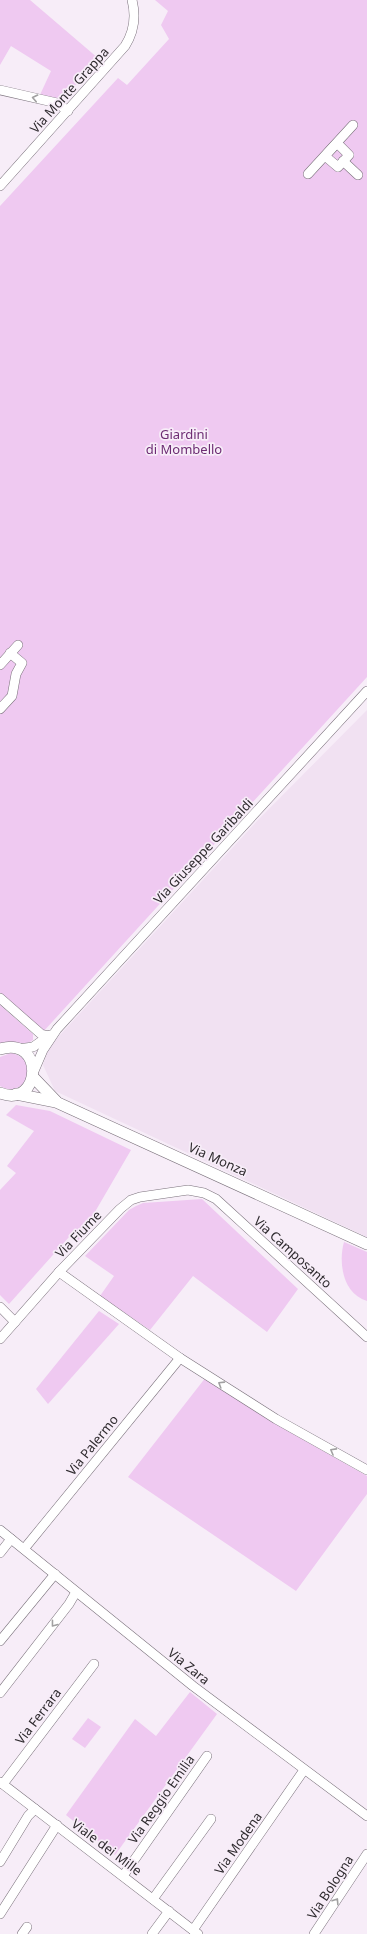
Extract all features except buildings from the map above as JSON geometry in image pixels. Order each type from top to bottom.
[{"type":"main road","points":[[0,1049],[12,1047],[18,1049]]},
{"type":"main road","name":"Via Monza","points":[[18,1049],[29,1058],[33,1074],[56,1102]]},
{"type":"main road","points":[[16,1094],[26,1089],[33,1074]]},
{"type":"main road","name":"Via Monza","points":[[1,1094],[16,1094],[56,1102],[367,1244]]},
{"type":"street","name":"Via Monte Grappa","points":[[0,186],[127,43],[134,22],[132,0]]},
{"type":"street","points":[[0,90],[57,103],[68,110]]},
{"type":"street","points":[[308,174],[353,125]]},
{"type":"street","points":[[325,156],[338,167],[349,155],[337,143]]},
{"type":"street","points":[[343,161],[358,175]]},
{"type":"street","points":[[0,665],[18,645]]},
{"type":"street","points":[[0,709],[12,696],[16,674],[22,663],[10,653]]},
{"type":"street","name":"Via Giuseppe Garibaldi","points":[[33,1074],[43,1050],[58,1029],[367,691]]},
{"type":"street","points":[[0,998],[41,1034],[49,1036]]},
{"type":"street","name":"Via Giuseppe Garibaldi","points":[[18,1049],[33,1047],[58,1029]]},
{"type":"street","name":"Via Fiume","points":[[0,1339],[59,1272],[120,1209],[132,1200],[140,1197],[188,1190],[199,1192]]},
{"type":"street","name":"Via Camposanto","points":[[199,1192],[216,1199],[367,1337]]},
{"type":"street","points":[[59,1272],[180,1358],[276,1419],[367,1470]]},
{"type":"street","points":[[0,1307],[15,1322]]},
{"type":"street","name":"Via Palermo","points":[[24,1550],[180,1358]]},
{"type":"street","name":"Via Zara","points":[[0,1530],[193,1686],[367,1816]]},
{"type":"street","points":[[0,1553],[11,1539]]},
{"type":"street","points":[[0,1641],[54,1574]]},
{"type":"street","points":[[0,1693],[69,1604],[76,1592]]},
{"type":"street","name":"Via Ferrara","points":[[2,1783],[94,1664]]},
{"type":"street","name":"Via Reggio Emilia","points":[[123,1876],[207,1756]]},
{"type":"street","name":"Via Modena","points":[[196,1932],[304,1770]]},
{"type":"street","name":"Viale dei Mille","points":[[2,1783],[196,1932]]},
{"type":"street","points":[[0,1862],[28,1816],[35,1809]]},
{"type":"street","points":[[153,1899],[211,1819]]},
{"type":"street","points":[[0,1914],[57,1825]]},
{"type":"street","name":"Via Bologna","points":[[314,1934],[367,1854]]},
{"type":"street","points":[[152,1934],[169,1911]]},
{"type":"shaded area","points":[[367,710],[367,1237],[55,1091],[43,1065],[49,1047],[258,820]]},
{"type":"green space","points":[[0,0],[30,0],[99,59],[60,102],[39,97],[51,71],[11,46],[0,65]]},
{"type":"green space","name":"Giardini di Mombello","points":[[155,0],[367,0],[367,677],[43,1032],[0,993],[0,206],[118,78],[127,85],[169,39],[161,25],[168,11]]},
{"type":"green space","points":[[0,1005],[33,1034],[33,1040],[25,1043],[0,1044]]},
{"type":"green space","points":[[11,1053],[24,1060],[29,1075],[20,1086],[9,1089],[0,1086],[0,1057]]},
{"type":"green space","points":[[16,1105],[50,1111],[131,1150],[78,1241],[69,1237],[9,1304],[0,1295],[0,1190],[16,1173],[7,1166],[34,1131],[6,1115]]},
{"type":"green space","points":[[202,1199],[298,1289],[267,1332],[193,1276],[150,1330],[100,1296],[114,1276],[85,1256],[129,1210],[143,1203]]},
{"type":"green space","points":[[344,1242],[367,1252],[367,1301],[352,1292],[344,1277],[342,1268],[342,1250]]},
{"type":"green space","points":[[99,1311],[119,1324],[48,1404],[36,1389]]},
{"type":"green space","points":[[206,1377],[295,1435],[367,1476],[367,1494],[296,1591],[128,1477]]},
{"type":"green space","points":[[190,1692],[217,1714],[115,1855],[66,1815],[135,1719],[156,1736]]},
{"type":"green space","points":[[88,1718],[101,1727],[85,1748],[72,1739]]}]
